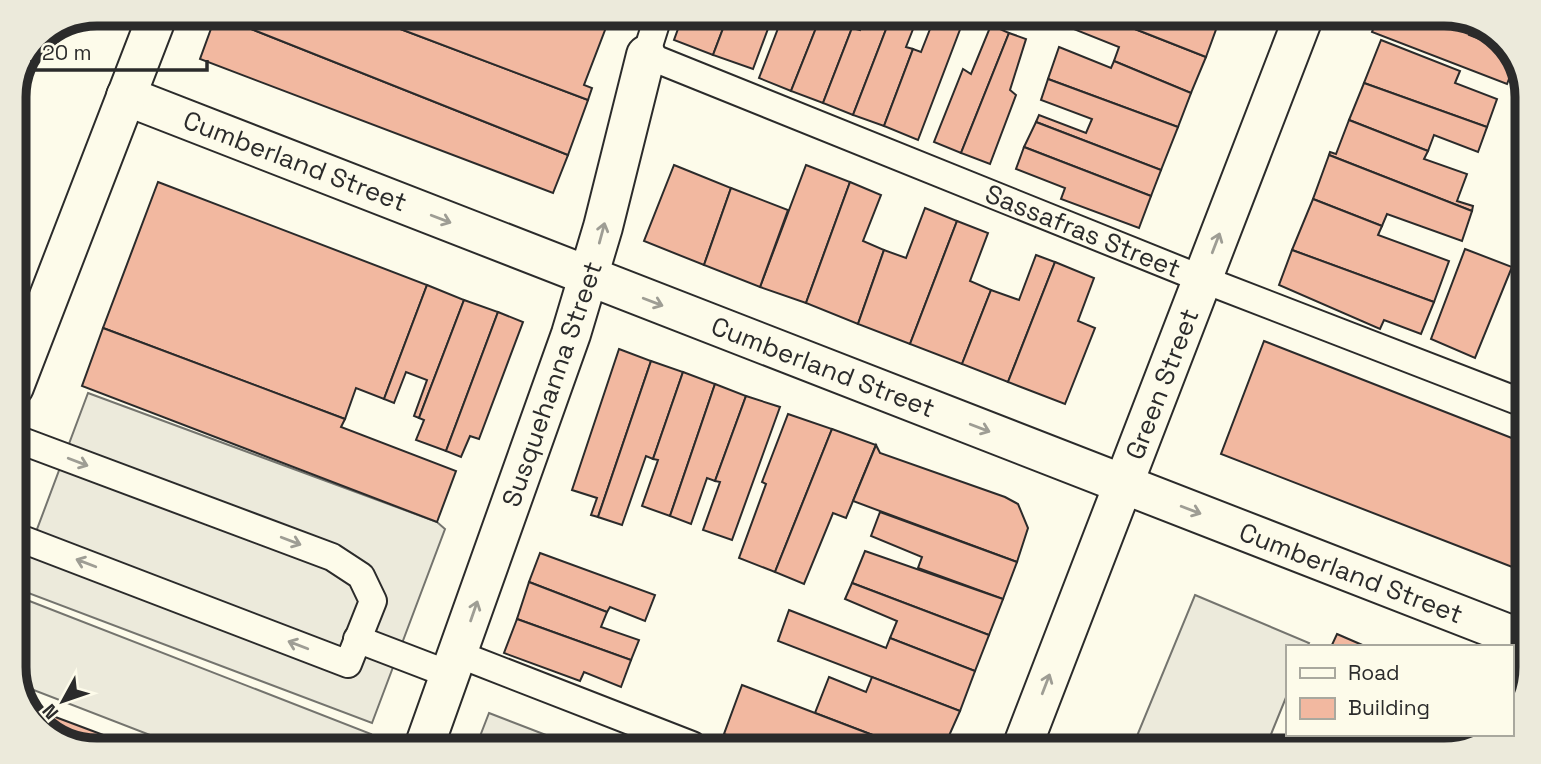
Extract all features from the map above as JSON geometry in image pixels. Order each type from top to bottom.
[{"type":"street","points":[[26,356],[153,26]]},
{"type":"street","name":"Green Street","points":[[1025,738],[1300,26]]},
{"type":"street","name":"Susquehanna Street","points":[[427,738],[589,277],[646,55]]},
{"type":"street","name":"Cumberland Street","points":[[126,96],[1515,636]]},
{"type":"lane","name":"Susquehanna Street","points":[[646,55],[655,26]]},
{"type":"lane","name":"Sassafras Street","points":[[646,55],[1202,279],[1515,400]]},
{"type":"lane","points":[[26,442],[332,557],[361,576],[373,601],[348,664],[26,541]]},
{"type":"lane","points":[[357,639],[454,665],[668,738]]},
{"type":"shaded area","points":[[88,393],[437,522],[445,529],[372,723],[26,592],[26,559]]},
{"type":"shaded area","points":[[1195,595],[1309,643],[1286,645],[1286,697],[1269,738],[1136,738]]},
{"type":"shaded area","points":[[26,600],[371,734],[369,738],[158,738],[30,689],[26,671]]},
{"type":"shaded area","points":[[489,713],[554,738],[479,738]]},
{"type":"building","points":[[212,26],[244,26],[568,155],[553,193],[200,59]]},
{"type":"building","points":[[244,26],[392,26],[588,100],[568,155]]},
{"type":"building","points":[[392,26],[607,26],[584,85],[592,88],[588,100]]},
{"type":"building","points":[[679,26],[724,26],[713,55],[674,40]]},
{"type":"building","points":[[724,26],[769,26],[753,69],[713,55]]},
{"type":"building","points":[[779,26],[817,26],[791,91],[759,78]]},
{"type":"building","points":[[817,26],[852,28],[823,103],[791,91]]},
{"type":"building","points":[[862,26],[887,26],[853,115],[823,103],[852,28],[860,30]]},
{"type":"building","points":[[887,26],[914,26],[906,47],[913,49],[884,126],[853,115]]},
{"type":"building","points":[[931,26],[961,26],[918,140],[884,126],[913,49],[921,52]]},
{"type":"building","points":[[991,26],[1009,33],[961,153],[934,142],[963,69],[971,74]]},
{"type":"building","points":[[1127,26],[1206,57],[1191,93],[1114,61],[1119,47],[1071,28]]},
{"type":"building","points":[[1127,26],[1217,26],[1206,57]]},
{"type":"building","points":[[1374,26],[1444,26],[1462,29],[1470,32],[1469,35],[1491,44],[1503,58],[1511,74],[1507,84],[1372,32]]},
{"type":"building","points":[[1009,33],[1026,39],[1010,90],[1016,95],[990,164],[961,153]]},
{"type":"building","points":[[1381,40],[1460,71],[1455,83],[1497,99],[1487,127],[1364,83]]},
{"type":"building","points":[[1059,47],[1111,68],[1114,61],[1191,93],[1178,127],[1048,79]]},
{"type":"building","points":[[1048,79],[1178,127],[1161,170],[1036,122],[1039,115],[1086,133],[1092,119],[1041,100]]},
{"type":"building","points":[[1364,83],[1487,127],[1478,152],[1434,135],[1428,151],[1349,120]]},
{"type":"building","points":[[1349,120],[1428,151],[1424,159],[1467,174],[1457,201],[1473,206],[1472,211],[1329,155],[1330,152],[1336,154]]},
{"type":"building","points":[[1036,122],[1161,170],[1151,196],[1024,147]]},
{"type":"building","points":[[1024,147],[1151,196],[1139,228],[1061,199],[1065,188],[1016,169]]},
{"type":"building","points":[[1329,155],[1472,211],[1462,241],[1387,214],[1382,226],[1313,199]]},
{"type":"building","points":[[674,165],[731,188],[704,265],[644,241]]},
{"type":"building","points":[[806,165],[850,182],[806,303],[760,287]]},
{"type":"building","points":[[158,182],[427,285],[384,399],[356,388],[345,419],[103,328]]},
{"type":"building","points":[[850,182],[881,195],[863,241],[884,250],[858,324],[806,303]]},
{"type":"building","points":[[731,188],[788,210],[760,287],[704,265]]},
{"type":"building","points":[[1313,199],[1382,226],[1378,235],[1449,261],[1434,302],[1292,250]]},
{"type":"building","points":[[925,208],[957,221],[910,344],[858,324],[884,250],[906,258]]},
{"type":"building","points":[[957,221],[988,233],[970,281],[991,290],[962,364],[910,344]]},
{"type":"building","points":[[1465,249],[1512,267],[1475,358],[1431,339]]},
{"type":"building","points":[[1292,250],[1434,302],[1421,334],[1384,320],[1380,329],[1279,285]]},
{"type":"building","points":[[1036,255],[1055,262],[1008,382],[962,364],[991,290],[1019,300]]},
{"type":"building","points":[[1055,262],[1094,278],[1078,321],[1095,328],[1065,404],[1008,382]]},
{"type":"building","points":[[427,285],[464,300],[419,418],[414,416],[427,380],[406,372],[394,403],[384,399]]},
{"type":"building","points":[[464,300],[498,312],[446,451],[416,440],[424,420],[419,418]]},
{"type":"building","points":[[498,312],[523,322],[479,439],[470,436],[461,457],[446,451]]},
{"type":"building","points":[[103,328],[345,419],[341,427],[456,471],[437,522],[82,386]]},
{"type":"building","points":[[1264,341],[1515,439],[1515,568],[1221,454]]},
{"type":"building","points":[[619,349],[651,361],[598,517],[591,515],[597,498],[572,490]]},
{"type":"building","points":[[651,361],[683,372],[653,459],[646,456],[622,525],[598,517]]},
{"type":"building","points":[[683,372],[715,384],[670,516],[642,506],[658,460],[653,459]]},
{"type":"building","points":[[715,384],[746,396],[715,481],[707,478],[691,524],[670,516]]},
{"type":"building","points":[[746,396],[780,407],[732,540],[703,530],[720,482],[715,481]]},
{"type":"building","points":[[788,414],[832,429],[775,572],[739,558],[766,484],[762,482]]},
{"type":"building","points":[[832,429],[876,445],[846,518],[833,513],[804,584],[775,572]]},
{"type":"building","points":[[876,445],[880,453],[1018,504],[1028,528],[1017,562],[853,501]]},
{"type":"building","points":[[880,512],[1017,562],[1003,599],[918,568],[922,557],[871,536]]},
{"type":"building","points":[[865,551],[1003,599],[989,635],[852,583]]},
{"type":"building","points":[[540,553],[655,595],[645,621],[610,607],[607,612],[529,582]]},
{"type":"building","points":[[529,582],[607,612],[601,627],[639,640],[631,660],[517,619]]},
{"type":"building","points":[[852,583],[989,635],[975,671],[890,638],[897,621],[845,599]]},
{"type":"building","points":[[789,610],[886,648],[890,638],[975,671],[960,711],[778,641]]},
{"type":"building","points":[[517,619],[631,660],[621,687],[584,672],[580,681],[504,653]]},
{"type":"building","points":[[1337,634],[1362,645],[1332,645]]},
{"type":"building","points":[[829,677],[866,692],[872,677],[960,711],[948,738],[880,738],[815,713]]},
{"type":"building","points":[[742,685],[880,738],[734,738],[724,734]]},
{"type":"building","points":[[43,712],[111,738],[75,734],[58,726]]},
{"type":"building","points":[[1295,736],[1375,736],[1374,738],[1294,738]]},
{"type":"building","points":[[1392,736],[1435,736],[1434,738],[1391,738]]},
{"type":"building","points":[[1435,736],[1458,736],[1444,738],[1434,738]]}]
